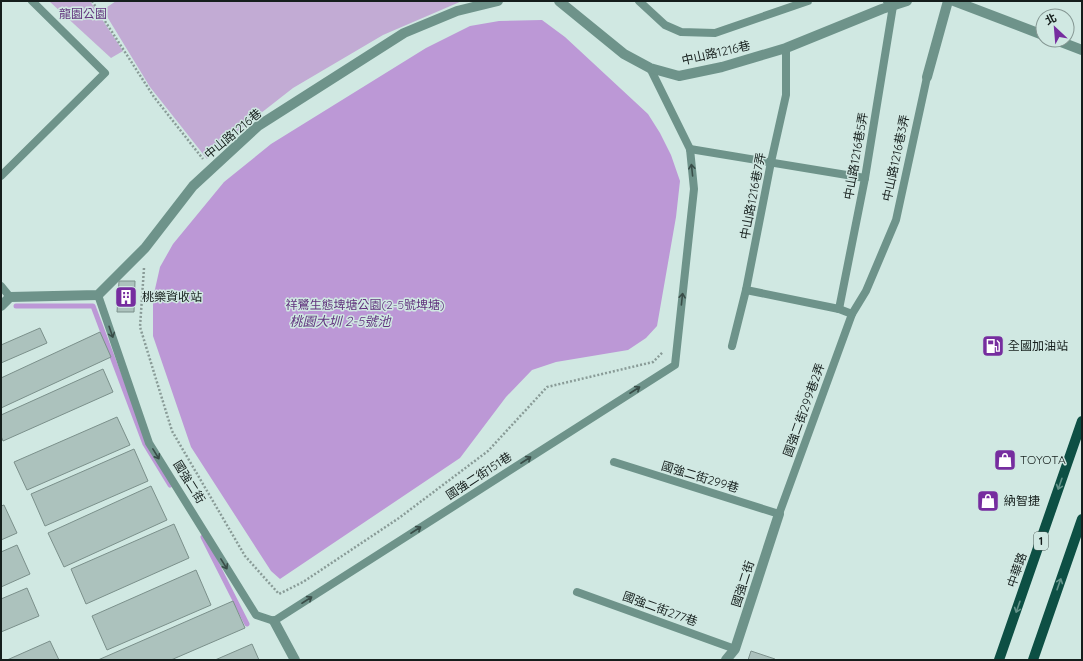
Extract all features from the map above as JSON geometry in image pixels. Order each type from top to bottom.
[{"type":"main road","name":"中華路","points":[[1000,660],[1082,421]]},
{"type":"main road","points":[[1032,660],[1082,519]]},
{"type":"street","name":"中山路1216巷","points":[[98,295],[145,248],[193,186],[258,126],[404,33],[457,11],[498,1]]},
{"type":"street","name":"中山路1216巷","points":[[559,1],[624,54],[650,68],[679,76],[722,67],[786,48],[882,9],[890,3],[907,1]]},
{"type":"street","name":"中山路1216巷3弄","points":[[927,77],[948,1]]},
{"type":"street","points":[[954,1],[1035,32]]},
{"type":"street","points":[[1,306],[10,297],[98,295]]},
{"type":"street","name":"國強二街","points":[[726,660],[735,648],[779,514]]},
{"type":"street","points":[[274,621],[295,660]]},
{"type":"lane","points":[[1,176],[105,73],[32,1]]},
{"type":"lane","points":[[639,1],[665,24],[681,32],[715,33],[808,1]]},
{"type":"lane","name":"中山路1216巷5弄","points":[[839,309],[865,178],[890,3]]},
{"type":"lane","name":"中山路1216巷7弄","points":[[732,346],[746,290],[771,162],[786,95],[786,48]]},
{"type":"lane","points":[[650,68],[690,149],[694,189],[678,338]]},
{"type":"lane","name":"中山路1216巷3弄","points":[[852,314],[866,291],[896,220],[927,77]]},
{"type":"lane","points":[[690,149],[865,178]]},
{"type":"lane","points":[[1,286],[10,297]]},
{"type":"lane","points":[[746,290],[839,309],[852,314]]},
{"type":"lane","name":"國強二街","points":[[98,295],[149,443],[256,615],[274,621]]},
{"type":"lane","name":"國強二街299巷2弄","points":[[779,514],[852,314]]},
{"type":"lane","name":"國強二街151巷","points":[[274,621],[675,365],[678,338]]},
{"type":"lane","name":"國強二街299巷","points":[[614,462],[779,514]]},
{"type":"lane","name":"國強二街277巷","points":[[577,592],[735,648]]},
{"type":"path","points":[[92,1],[154,97],[211,169]]},
{"type":"path","points":[[145,248],[140,327],[172,431],[245,556],[279,594],[303,582],[399,518],[488,452],[547,387],[653,362],[678,338]]},
{"type":"green space","name":"龍園公園","points":[[49,1],[90,1],[123,51],[111,58]]},
{"type":"green space","points":[[116,1],[462,1],[383,35],[293,88],[238,131],[207,159],[150,87],[103,10]]},
{"type":"water","name":"桃園大圳 2-5號池","points":[[542,20],[565,37],[648,114],[671,155],[680,181],[676,217],[657,326],[646,338],[628,350],[556,362],[532,370],[506,397],[460,458],[280,579],[271,571],[191,447],[153,336],[153,298],[160,267],[173,244],[224,182],[271,144],[426,48],[470,26],[499,21]]},
{"type":"building","name":"桃樂資收站","points":[[119,281],[135,281],[134,312],[117,312]]},
{"type":"building","points":[[40,328],[47,343],[1,363],[1,345]]},
{"type":"building","points":[[100,332],[111,357],[1,408],[1,378]]},
{"type":"building","points":[[103,369],[113,392],[3,441],[1,436],[1,415]]},
{"type":"building","points":[[117,417],[130,445],[27,490],[14,462]]},
{"type":"building","points":[[134,449],[148,481],[45,526],[31,494]]},
{"type":"building","points":[[151,486],[167,520],[64,567],[48,533]]},
{"type":"building","points":[[4,505],[17,533],[1,540],[1,506]]},
{"type":"building","points":[[174,524],[189,558],[86,604],[71,569]]},
{"type":"building","points":[[17,545],[30,574],[1,587],[1,552]]},
{"type":"building","points":[[196,570],[211,605],[107,650],[92,616]]},
{"type":"building","points":[[27,588],[39,616],[1,632],[1,599]]},
{"type":"building","points":[[233,601],[245,628],[171,660],[98,660]]},
{"type":"building","points":[[50,641],[59,660],[7,660]]},
{"type":"building","points":[[252,644],[259,660],[215,660]]},
{"type":"building","points":[[751,651],[775,659],[775,660],[748,660]]},
{"type":"waterway","points":[[16,306],[93,306],[145,444],[170,485]]},
{"type":"waterway","points":[[203,537],[247,624]]},
{"type":"place","name":"桃樂資收站","points":[[126,297]]},
{"type":"place","name":"全國加油站","points":[[993,346]]},
{"type":"place","name":"TOYOTA","points":[[1005,460]]},
{"type":"place","name":"納智捷","points":[[988,501]]},
{"type":"park label","name":"祥鷺生態埤塘公園(2-5號埤塘)","points":[[365,305]]}]
